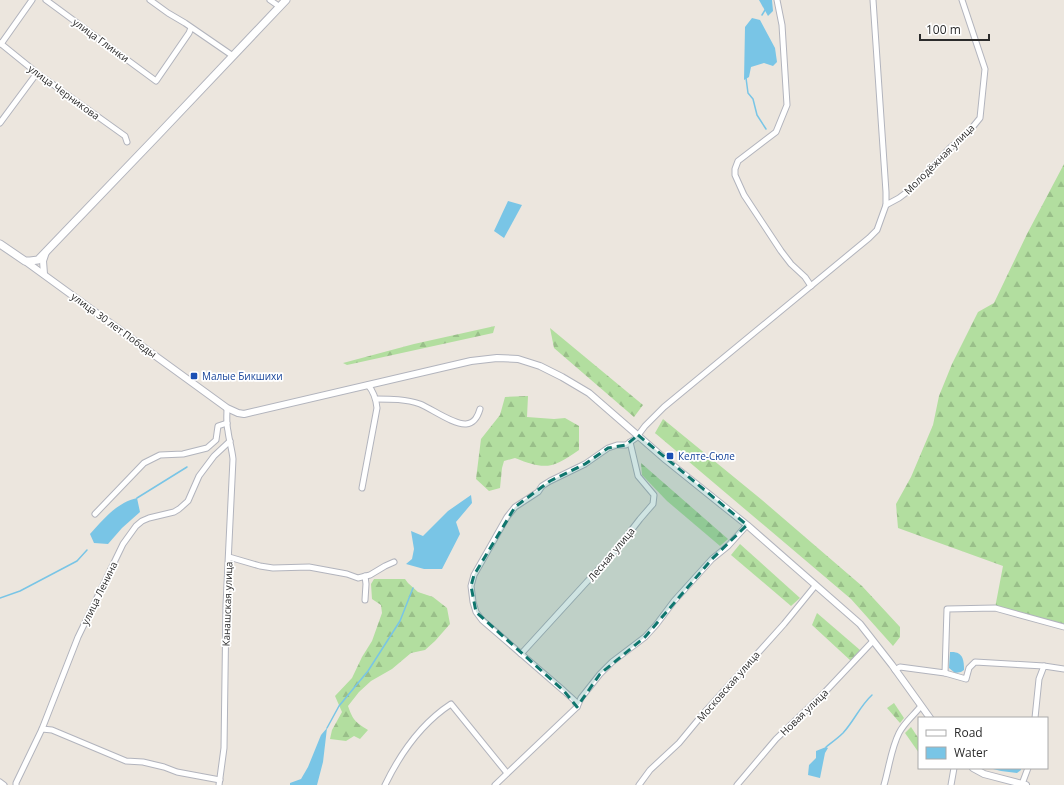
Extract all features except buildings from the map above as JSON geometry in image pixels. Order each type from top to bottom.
[{"type":"main road","points":[[25,260],[30,262],[38,260],[286,0]]},
{"type":"main road","name":"улица 30 лет Победы","points":[[0,244],[25,260]]},
{"type":"street","points":[[1,43],[32,0]]},
{"type":"street","name":"улица Глинки","points":[[46,0],[156,81],[189,34],[191,28]]},
{"type":"street","points":[[150,0],[233,56]]},
{"type":"street","points":[[270,0],[280,6]]},
{"type":"street","points":[[777,0],[782,25],[787,105],[776,132],[738,161],[735,169],[735,175],[744,195],[781,251],[791,264],[805,277],[811,286]]},
{"type":"street","points":[[577,707],[575,701],[570,696],[482,620],[476,612],[472,594],[471,586],[474,575],[507,517],[515,507],[538,492],[542,486],[550,481],[585,464],[608,448],[617,445],[626,445],[636,438],[645,426],[664,407],[877,230],[886,205],[886,192],[873,0]]},
{"type":"street","name":"Молодёжная улица","points":[[886,205],[911,189],[951,147],[967,134],[980,118],[986,69],[962,0]]},
{"type":"street","name":"улица Черникова","points":[[1,43],[37,73],[125,136],[127,142]]},
{"type":"street","points":[[0,124],[37,73]]},
{"type":"street","points":[[44,274],[43,260],[46,252]]},
{"type":"street","name":"улица 30 лет Победы","points":[[25,260],[227,408],[238,413],[244,414],[471,361],[497,358],[518,359],[540,366],[562,376],[589,393],[666,460],[747,526],[860,624],[929,717]]},
{"type":"street","points":[[362,488],[377,408],[373,391],[368,385]]},
{"type":"street","points":[[376,399],[402,400],[420,404],[452,420],[466,424],[471,423],[477,418],[480,409]]},
{"type":"street","name":"Канашская улица","points":[[219,783],[224,748],[226,605],[232,459],[227,423],[227,408]]},
{"type":"street","points":[[95,514],[144,463],[160,455],[183,454],[207,448],[216,440],[218,426],[227,423]]},
{"type":"street","name":"улица Ленина","points":[[16,785],[42,729],[78,637],[123,544],[136,526],[142,521],[174,512],[188,501],[199,476],[214,456],[230,441]]},
{"type":"street","name":"Лесная улица","points":[[521,654],[616,550],[653,504],[654,495],[638,476],[632,457],[630,442]]},
{"type":"street","points":[[495,785],[577,707],[581,698],[600,674],[612,662],[645,637],[674,601],[712,559],[728,546],[747,526]]},
{"type":"street","points":[[229,557],[272,568],[309,567],[347,574],[358,578],[370,576],[384,566],[394,562]]},
{"type":"street","points":[[365,576],[365,600]]},
{"type":"street","name":"Московская улица","points":[[639,785],[650,770],[680,743],[703,714],[784,624],[815,586]]},
{"type":"street","points":[[945,673],[947,609],[995,608],[1064,628]]},
{"type":"street","name":"Новая улица","points":[[737,785],[776,739],[824,693],[873,641]]},
{"type":"street","points":[[895,670],[900,667],[945,673],[966,679],[969,668],[974,662],[1044,666],[1064,669]]},
{"type":"street","points":[[1035,717],[1039,679],[1044,666]]},
{"type":"street","points":[[385,785],[392,770],[416,735],[439,712],[451,704],[507,773]]},
{"type":"street","points":[[884,785],[893,750],[899,734],[921,706]]},
{"type":"street","points":[[42,729],[52,730],[126,761],[143,762],[219,783]]},
{"type":"street","points":[[951,785],[954,769]]},
{"type":"street","points":[[975,769],[984,774],[1024,784],[1028,769]]},
{"type":"street","points":[[0,782],[4,785]]},
{"type":"highlighted area","points":[[638,435],[747,525],[712,559],[645,637],[600,674],[577,707],[564,691],[476,612],[471,586],[474,575],[515,507],[550,481],[585,464],[608,448],[626,445]]},
{"type":"green space","points":[[1064,164],[1064,627],[995,608],[1003,566],[898,528],[896,504],[911,477],[933,425],[939,396],[952,364],[978,312],[994,303],[1027,234]]},
{"type":"green space","points":[[495,326],[493,333],[347,365],[343,363],[414,344]]},
{"type":"green space","points":[[550,328],[643,405],[634,417],[554,348]]},
{"type":"green space","points":[[528,396],[527,417],[554,419],[565,418],[579,426],[579,450],[562,461],[548,466],[541,466],[515,458],[504,461],[500,488],[489,491],[476,479],[481,439],[500,415],[505,397]]},
{"type":"green space","points":[[663,419],[762,500],[862,586],[900,627],[900,637],[893,646],[851,599],[655,433]]},
{"type":"green space","points":[[641,463],[728,539],[720,546],[667,501],[642,475]]},
{"type":"green space","points":[[740,544],[800,598],[791,606],[731,555]]},
{"type":"green space","points":[[374,579],[405,579],[418,592],[433,597],[447,608],[450,624],[425,650],[411,653],[392,669],[371,681],[359,692],[348,706],[351,715],[355,720],[368,730],[360,739],[354,736],[346,741],[330,739],[332,730],[342,712],[335,696],[352,678],[372,641],[382,613],[381,605],[372,599],[371,584]]},
{"type":"green space","points":[[817,613],[860,650],[851,661],[812,625]]},
{"type":"green space","points":[[894,703],[904,718],[900,723],[887,708]]},
{"type":"green space","points":[[911,727],[918,738],[918,752],[905,733]]},
{"type":"water","points":[[759,0],[772,0],[773,11],[768,16]]},
{"type":"water","points":[[752,18],[760,20],[775,48],[777,62],[773,66],[764,63],[751,67],[749,77],[744,80],[745,27]]},
{"type":"water","points":[[508,201],[522,205],[504,238],[494,231]]},
{"type":"water","points":[[471,495],[472,503],[456,522],[460,534],[442,569],[424,569],[406,564],[412,559],[414,549],[411,531],[423,536],[448,511]]},
{"type":"water","points":[[137,498],[140,512],[122,528],[108,544],[94,543],[90,534],[100,523],[111,512],[130,500]]},
{"type":"water","points":[[950,652],[958,653],[962,657],[964,670],[961,672],[955,673],[949,668]]},
{"type":"water","points":[[327,728],[323,762],[317,785],[290,785],[290,783],[301,779],[308,767],[321,735]]},
{"type":"water","points":[[826,747],[828,748],[825,753],[820,778],[808,775],[809,765],[816,758],[816,751]]},
{"type":"water","points":[[993,769],[1021,769],[1017,773]]},
{"type":"waterway","points":[[762,15],[765,10]]},
{"type":"waterway","points":[[746,78],[748,93],[753,99],[757,115],[766,129]]},
{"type":"waterway","points":[[137,498],[187,467]]},
{"type":"waterway","points":[[0,598],[20,591],[77,561],[87,550]]},
{"type":"waterway","points":[[327,728],[339,706],[368,671],[400,621],[413,588]]},
{"type":"waterway","points":[[826,747],[843,733],[872,695]]},
{"type":"place","name":"Малые Бикшихи","points":[[194,376]]},
{"type":"place","name":"Келте-Сюле","points":[[670,456]]}]
